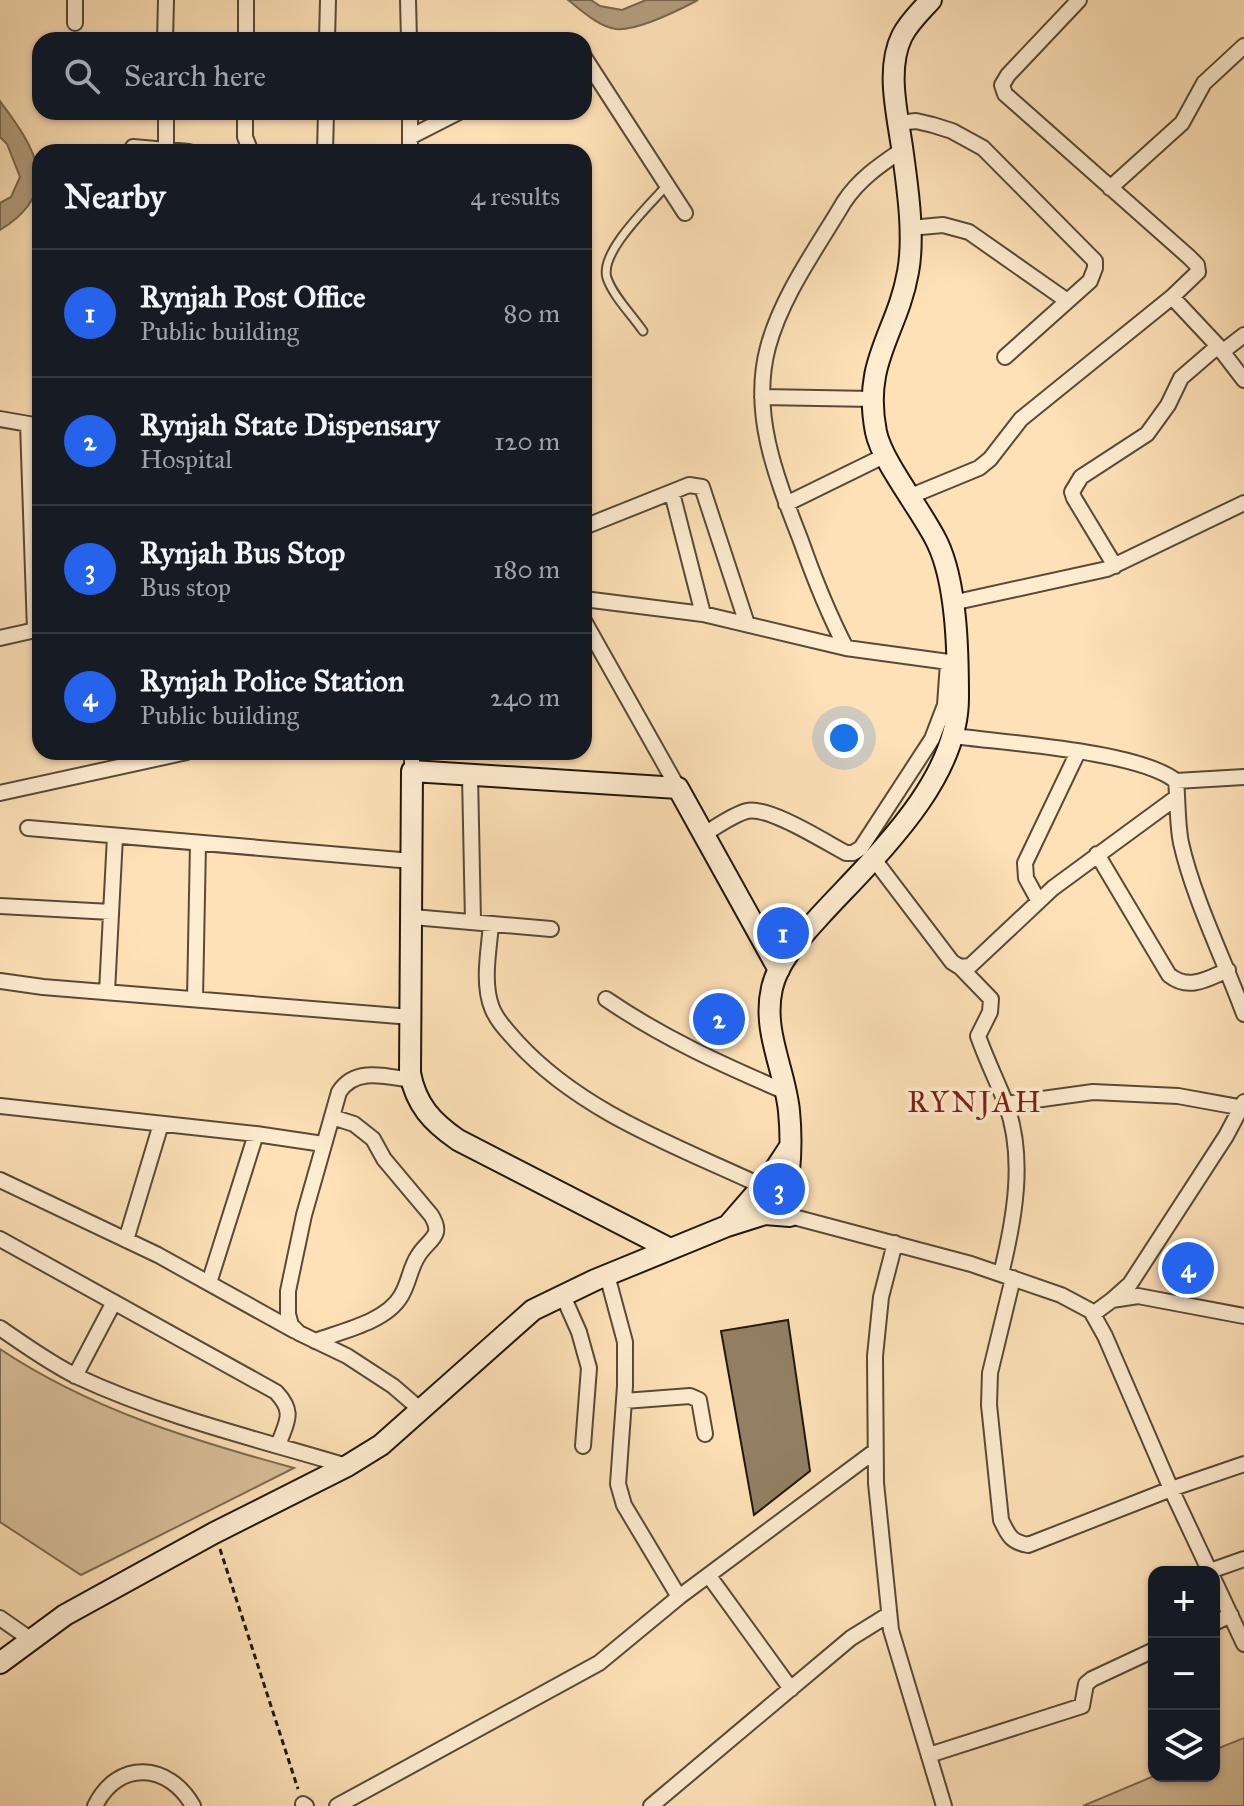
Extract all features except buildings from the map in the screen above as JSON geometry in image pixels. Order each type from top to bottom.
[{"type":"street","points":[[75,0],[75,23]]},
{"type":"street","points":[[165,32],[166,0]]},
{"type":"street","points":[[246,0],[246,32]]},
{"type":"street","points":[[327,32],[328,0]]},
{"type":"street","points":[[408,0],[409,32]]},
{"type":"street","points":[[790,1216],[785,1197],[791,1144],[786,1092],[769,1022],[772,987],[779,970],[813,925],[873,858],[934,780],[954,736],[958,700],[952,663],[952,603],[948,572],[938,544],[877,435],[873,399],[874,369],[908,275],[910,228],[898,123],[897,49],[908,26],[931,0]]},
{"type":"street","points":[[911,496],[979,468],[1028,412],[1172,297],[1198,272],[1197,265],[1005,94],[1002,85],[1008,75],[1079,0]]},
{"type":"street","points":[[1110,188],[1182,123],[1204,83],[1244,46]]},
{"type":"street","points":[[592,69],[685,213]]},
{"type":"street","points":[[166,120],[166,144]]},
{"type":"street","points":[[245,120],[248,144]]},
{"type":"street","points":[[325,144],[326,120]]},
{"type":"street","points":[[410,120],[410,144]]},
{"type":"street","points":[[410,144],[447,120]]},
{"type":"street","points":[[898,123],[916,121],[933,125],[952,131],[983,148],[1095,261],[1093,275],[1005,357]]},
{"type":"street","points":[[846,648],[819,590],[786,504],[765,435],[762,397],[768,348],[787,299],[854,187],[902,150]]},
{"type":"street","points":[[910,228],[943,225],[969,232],[1066,300]]},
{"type":"street","points":[[1172,297],[1244,380]]},
{"type":"street","points":[[1115,566],[1074,498],[1072,492],[1075,484],[1147,434],[1168,405],[1181,378],[1244,335]]},
{"type":"street","points":[[762,397],[873,399]]},
{"type":"street","points":[[0,419],[32,425]]},
{"type":"street","points":[[786,504],[886,455]]},
{"type":"street","points":[[592,524],[695,485],[705,493],[747,624]]},
{"type":"street","points":[[672,493],[703,614]]},
{"type":"street","points":[[952,603],[1115,566],[1244,503]]},
{"type":"street","points":[[592,600],[703,614],[846,648],[952,663]]},
{"type":"street","points":[[0,638],[32,631]]},
{"type":"street","points":[[592,635],[779,970]]},
{"type":"street","points":[[703,835],[752,810],[772,816],[846,853],[861,848],[932,739],[945,705],[952,663]]},
{"type":"street","points":[[954,736],[1130,761],[1167,773],[1176,781],[1180,840],[1185,858],[1244,1014]]},
{"type":"street","points":[[1038,900],[1026,878],[1025,863],[1078,752]]},
{"type":"street","points":[[0,793],[141,760]]},
{"type":"street","points":[[670,1249],[458,1140],[429,1118],[419,1103],[411,1080],[412,762],[470,775],[678,788]]},
{"type":"street","points":[[470,775],[473,922]]},
{"type":"street","points":[[1176,781],[1244,777]]},
{"type":"street","points":[[960,967],[977,961],[1038,900],[1177,797]]},
{"type":"street","points":[[28,828],[412,861]]},
{"type":"street","points":[[107,992],[115,836]]},
{"type":"street","points":[[195,999],[198,843]]},
{"type":"street","points":[[1097,854],[1169,975],[1185,984],[1199,983],[1228,970]]},
{"type":"street","points":[[873,858],[952,962],[991,999],[990,1012],[978,1036],[1006,1104],[1014,1144],[1015,1193],[1007,1276],[990,1373],[989,1405],[1001,1520],[1008,1536],[1016,1543],[1028,1545],[1244,1464]]},
{"type":"street","points":[[0,906],[111,912]]},
{"type":"street","points":[[413,917],[551,929]]},
{"type":"street","points":[[491,924],[488,993],[493,1011],[505,1029],[541,1067],[593,1104],[762,1186]]},
{"type":"street","points":[[0,981],[411,1017]]},
{"type":"street","points":[[606,999],[644,1025],[680,1044],[786,1092]]},
{"type":"street","points":[[299,1333],[291,1325],[288,1314],[288,1291],[304,1215],[339,1092],[346,1082],[365,1075],[411,1080]]},
{"type":"street","points":[[1006,1104],[1093,1092],[1178,1096],[1243,1106],[1130,1284],[1093,1314]]},
{"type":"street","points":[[0,1106],[323,1144]]},
{"type":"street","points":[[315,1341],[391,1308],[401,1296],[414,1261],[436,1233],[437,1224],[384,1159],[373,1139],[354,1124],[332,1117]]},
{"type":"street","points":[[126,1240],[161,1124]]},
{"type":"street","points":[[209,1283],[256,1134]]},
{"type":"street","points":[[727,1226],[762,1186],[791,1144]]},
{"type":"street","points":[[0,1180],[126,1240],[347,1356],[393,1386],[422,1411]]},
{"type":"street","points":[[0,1663],[65,1615],[381,1445],[533,1310],[607,1275],[727,1226],[765,1214],[790,1216],[895,1243],[1007,1276],[1081,1304],[1093,1314],[1207,1566]]},
{"type":"street","points":[[0,1239],[276,1392],[287,1403],[289,1412],[278,1446]]},
{"type":"street","points":[[895,1243],[881,1297],[875,1356],[875,1451],[888,1615],[944,1806]]},
{"type":"street","points":[[607,1275],[625,1342],[618,1484],[624,1505],[679,1597]]},
{"type":"street","points":[[563,1296],[579,1332],[589,1368],[583,1446]]},
{"type":"street","points":[[1112,1300],[1138,1296],[1244,1316]]},
{"type":"street","points":[[75,1376],[114,1302]]},
{"type":"street","points":[[0,1328],[75,1376],[190,1420],[347,1466]]},
{"type":"street","points":[[624,1401],[690,1396],[699,1400],[705,1434]]},
{"type":"street","points":[[337,1806],[599,1663],[679,1597],[875,1451]]},
{"type":"street","points":[[1220,1568],[1244,1559]]},
{"type":"street","points":[[709,1576],[791,1689]]},
{"type":"street","points":[[1220,1592],[1244,1644]]},
{"type":"street","points":[[651,1806],[851,1638],[888,1615]]},
{"type":"street","points":[[1220,1620],[1231,1615]]},
{"type":"street","points":[[0,1618],[30,1639]]},
{"type":"street","points":[[929,1755],[1082,1706],[1086,1684],[1092,1679],[1148,1653]]},
{"type":"street","points":[[95,1806],[104,1789],[114,1779],[140,1773],[155,1774],[171,1781],[181,1788],[193,1806]]},
{"type":"lane","points":[[643,331],[610,284],[605,265],[614,248],[667,185]]},
{"type":"path","points":[[214,1533],[304,1805]]},
{"type":"shaded area","points":[[568,0],[591,0],[600,6],[622,10],[646,0],[698,0],[646,23],[616,29],[597,22]]},
{"type":"shaded area","points":[[0,101],[32,152],[32,200],[20,215],[0,230],[0,203],[11,197],[20,177],[7,144],[0,137]]},
{"type":"shaded area","points":[[0,1349],[105,1406],[179,1434],[294,1468],[81,1575],[0,1522]]},
{"type":"shaded area","points":[[1244,1738],[1244,1806],[1083,1806],[1148,1779],[1148,1782],[1220,1782],[1220,1748]]},
{"type":"place","name":"Rynjah Post Office","points":[[783,933]]},
{"type":"place","name":"Rynjah State Dispensary","points":[[719,1019]]},
{"type":"place","name":"Rynjah Bus Stop","points":[[779,1189]]},
{"type":"place","name":"Rynjah Police Station","points":[[1188,1268]]},
{"type":"district","name":"RYNJAH","points":[[975,1102]]}]
